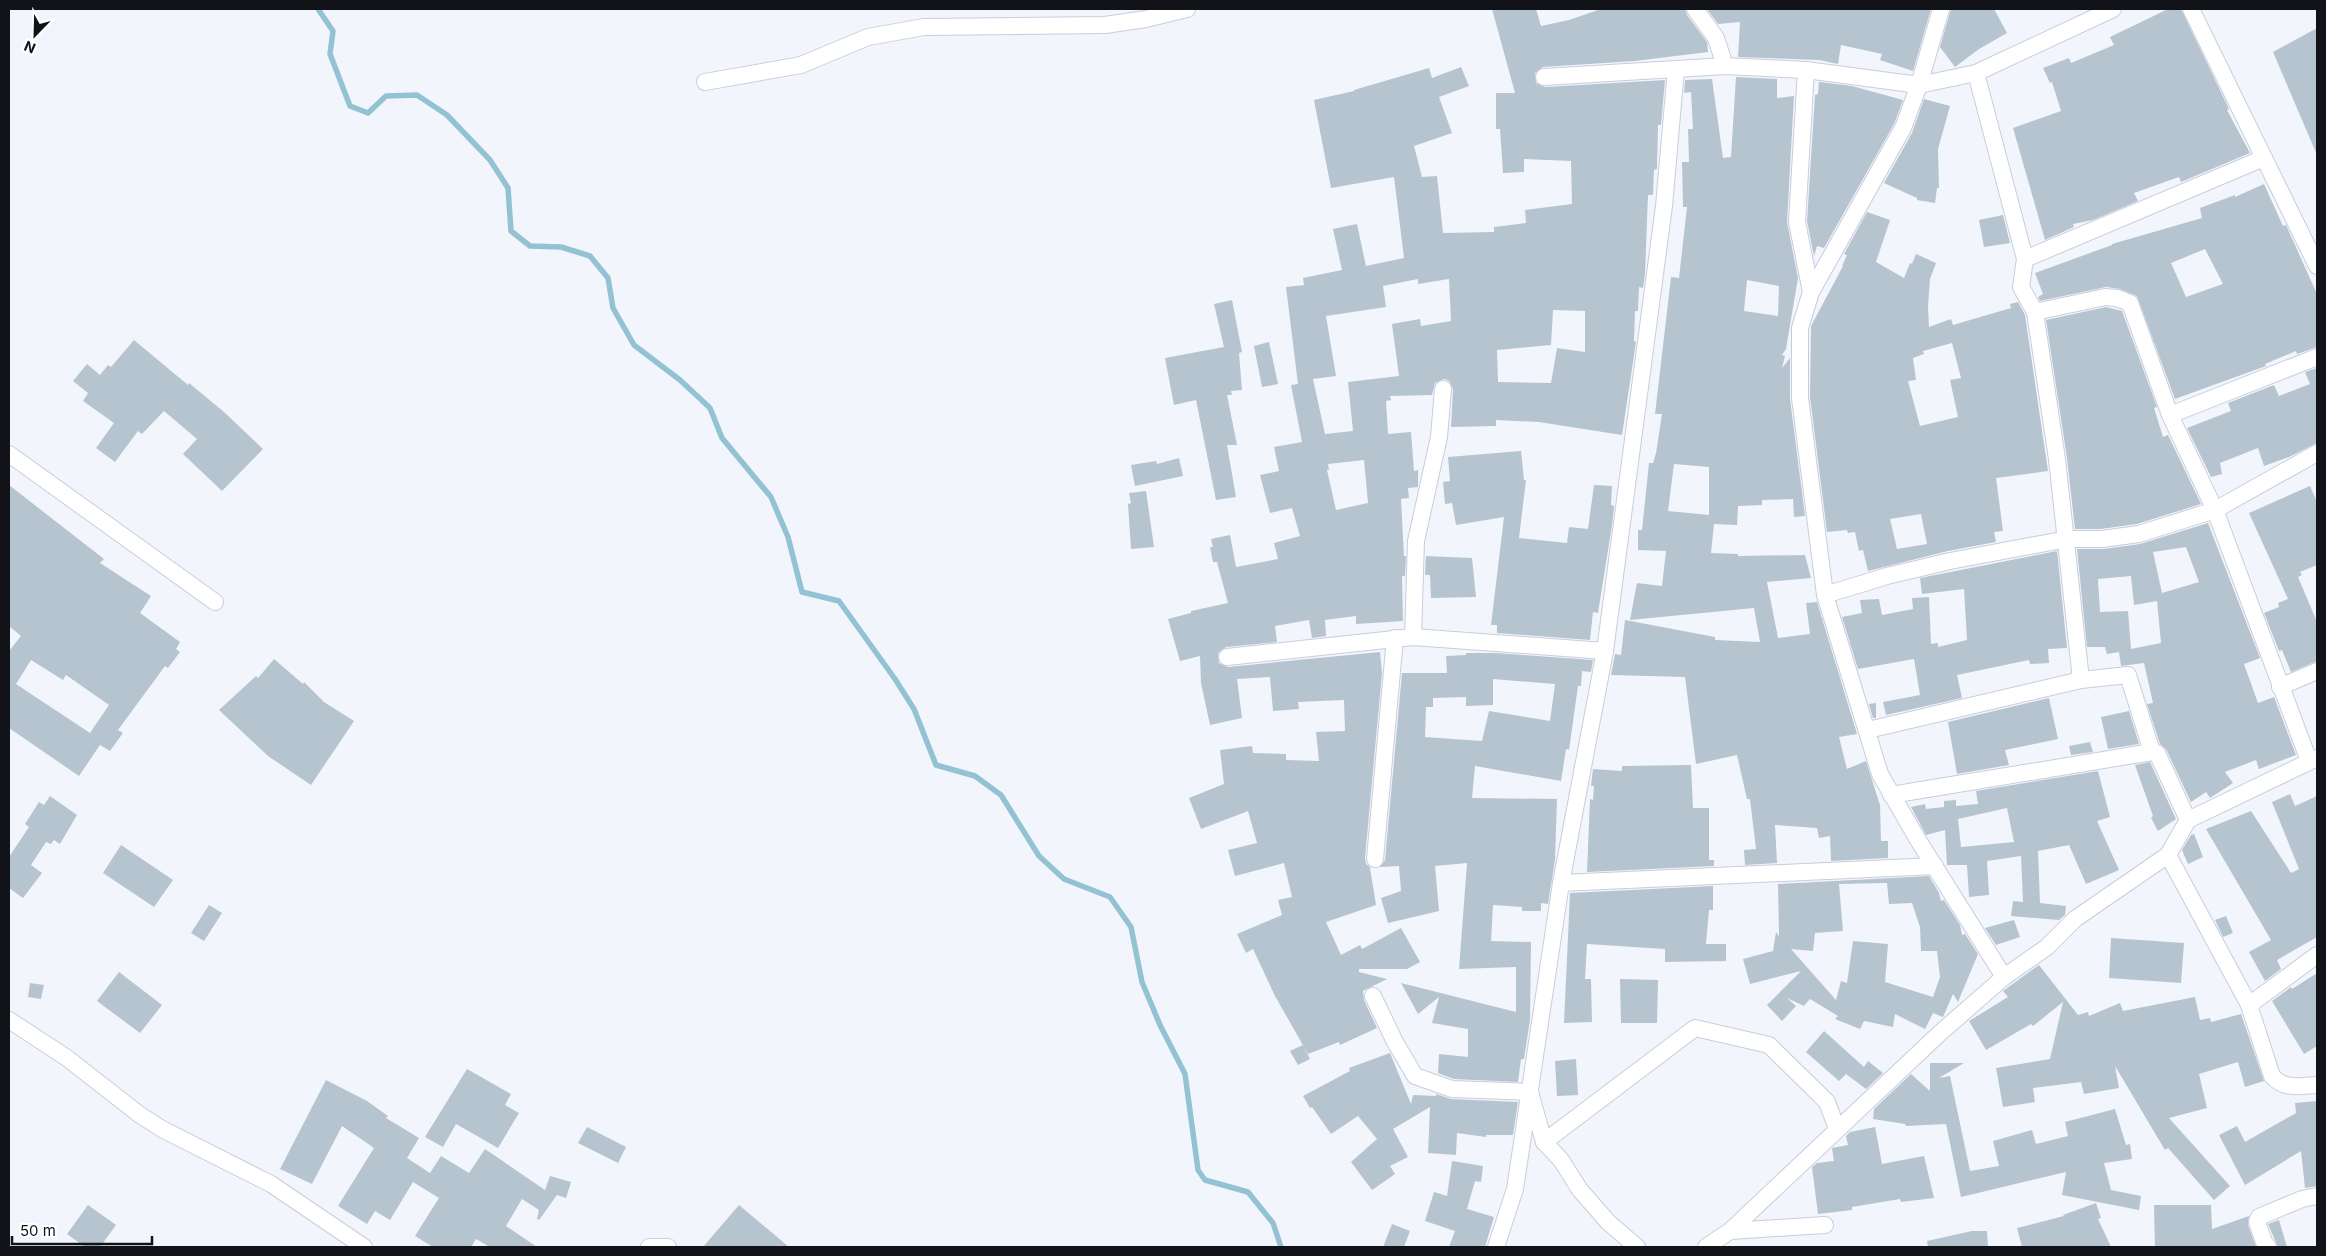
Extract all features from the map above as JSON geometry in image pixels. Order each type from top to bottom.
[{"type":"street","points":[[705,82],[801,65],[868,37],[924,27],[1105,25],[1146,19],[1187,9]]},
{"type":"street","points":[[1695,9],[1716,38],[1725,66]]},
{"type":"street","points":[[1941,9],[1919,85],[1902,128],[1812,292],[1800,328],[1800,398],[1825,595],[1880,774],[1891,795],[2004,977]]},
{"type":"street","points":[[1544,76],[1725,66],[1806,70],[1919,85],[1976,73],[2113,9]]},
{"type":"street","points":[[2191,9],[2317,266]]},
{"type":"street","points":[[1496,1247],[1514,1189],[1561,883],[1604,651],[1664,206],[1676,69]]},
{"type":"street","points":[[1806,70],[1797,222],[1812,292]]},
{"type":"street","points":[[1976,73],[2025,259],[2021,287],[2035,312],[2067,539],[2081,680]]},
{"type":"street","points":[[2025,259],[2264,158]]},
{"type":"street","points":[[1706,1247],[1730,1230],[1837,1129],[2004,977],[2047,947],[2075,919],[2168,855],[2188,820],[2313,760],[2280,687],[2214,510],[2170,415],[2130,303],[2117,298],[2106,297],[2035,312]]},
{"type":"street","points":[[2170,415],[2317,357]]},
{"type":"street","points":[[1413,637],[1416,541],[1439,437],[1443,389]]},
{"type":"street","points":[[1825,595],[1887,576],[1950,561],[2067,539],[2102,539],[2139,534],[2214,510],[2317,453]]},
{"type":"street","points":[[9,454],[215,602]]},
{"type":"street","points":[[1227,657],[1413,637],[1604,651]]},
{"type":"street","points":[[1375,859],[1395,638]]},
{"type":"street","points":[[2280,687],[2317,671]]},
{"type":"street","points":[[1868,730],[2081,680],[2128,675],[2152,752]]},
{"type":"street","points":[[1891,795],[2152,752],[2157,753],[2188,820]]},
{"type":"street","points":[[2168,855],[2249,1005],[2272,1076],[2277,1083],[2288,1087],[2317,1085]]},
{"type":"street","points":[[1561,883],[1935,866]]},
{"type":"street","points":[[2249,1005],[2317,955]]},
{"type":"street","points":[[1373,996],[1395,1042],[1415,1076],[1452,1089],[1530,1092]]},
{"type":"street","points":[[9,1020],[68,1058],[148,1120],[270,1184],[364,1247]]},
{"type":"street","points":[[1544,1142],[1695,1028],[1769,1045],[1827,1102],[1837,1129]]},
{"type":"street","points":[[1530,1092],[1544,1142],[1561,1160],[1580,1190],[1608,1222],[1637,1247]]},
{"type":"street","points":[[2268,1247],[2264,1242],[2257,1222],[2259,1217],[2302,1199],[2317,1196]]},
{"type":"street","points":[[1730,1230],[1825,1225]]},
{"type":"street","points":[[648,1247],[668,1247]]},
{"type":"building","points":[[1492,9],[1536,9],[1541,26],[1569,20],[1601,9],[1685,9],[1687,15],[1707,42],[1708,52],[1635,61],[1543,67],[1535,73],[1536,83],[1545,87],[1665,80],[1661,125],[1658,125],[1657,169],[1654,170],[1653,195],[1648,195],[1645,274],[1643,288],[1639,287],[1638,311],[1635,311],[1634,341],[1636,342],[1622,435],[1539,422],[1496,420],[1496,426],[1451,427],[1453,389],[1449,381],[1444,379],[1435,383],[1432,395],[1390,396],[1391,400],[1386,401],[1388,434],[1411,432],[1414,471],[1418,470],[1418,487],[1408,488],[1409,498],[1401,499],[1404,556],[1406,556],[1405,576],[1402,576],[1403,621],[1356,624],[1356,616],[1325,620],[1326,636],[1312,638],[1309,620],[1275,626],[1277,642],[1226,647],[1218,653],[1219,663],[1228,667],[1380,652],[1382,673],[1365,858],[1366,864],[1371,868],[1376,905],[1326,922],[1341,955],[1360,945],[1362,949],[1401,928],[1420,962],[1407,969],[1359,969],[1359,972],[1387,979],[1363,991],[1364,1000],[1377,1028],[1340,1045],[1339,1042],[1308,1054],[1275,996],[1253,949],[1246,953],[1237,934],[1282,915],[1278,900],[1292,897],[1284,863],[1235,876],[1228,850],[1257,843],[1248,811],[1201,829],[1189,798],[1224,784],[1220,750],[1252,746],[1253,753],[1286,754],[1286,760],[1319,761],[1316,732],[1345,731],[1344,700],[1298,702],[1299,709],[1273,711],[1270,677],[1237,679],[1242,718],[1210,725],[1201,683],[1200,656],[1180,661],[1168,619],[1191,613],[1191,611],[1228,603],[1217,562],[1213,562],[1210,547],[1213,547],[1211,539],[1230,535],[1236,567],[1278,559],[1274,543],[1300,536],[1292,508],[1270,513],[1260,475],[1279,471],[1274,447],[1302,442],[1291,385],[1298,384],[1286,287],[1304,285],[1303,278],[1342,270],[1333,229],[1357,224],[1366,266],[1404,258],[1394,177],[1331,188],[1314,100],[1354,91],[1429,68],[1432,78],[1461,67],[1469,86],[1439,97],[1452,133],[1414,146],[1422,177],[1437,176],[1443,233],[1494,232],[1494,227],[1526,223],[1525,210],[1572,204],[1571,161],[1524,159],[1524,172],[1503,173],[1500,129],[1496,129],[1496,93],[1515,93]],"holes":[[[1418,279],[1418,284],[1449,279],[1451,321],[1421,326],[1420,319],[1392,324],[1399,376],[1348,382],[1353,431],[1325,434],[1313,379],[1336,376],[1326,316],[1386,307],[1383,286]],[[1553,310],[1585,311],[1585,352],[1557,348],[1551,383],[1498,382],[1497,350],[1551,345]],[[1364,460],[1368,503],[1336,510],[1327,470],[1329,470],[1328,464]]]},
{"type":"building","points":[[1707,9],[1931,9],[1913,71],[1880,60],[1882,54],[1841,45],[1838,64],[1819,60],[1738,57],[1740,22],[1718,24]]},
{"type":"building","points":[[1951,9],[1994,9],[2007,33],[1979,49],[1955,67],[1940,47]]},
{"type":"building","points":[[2168,9],[2181,9],[2229,109],[2227,110],[2250,153],[2181,182],[2179,177],[2134,193],[2138,201],[2093,220],[2073,224],[2074,227],[2045,240],[2013,128],[2061,111],[2052,82],[2050,83],[2043,68],[2069,58],[2071,63],[2114,45],[2110,37]]},
{"type":"building","points":[[2317,28],[2317,155],[2273,52]]},
{"type":"building","points":[[1736,77],[1777,79],[1777,98],[1794,96],[1787,222],[1798,278],[1786,349],[1782,355],[1785,356],[1782,368],[1790,358],[1790,399],[1805,516],[1794,517],[1793,499],[1762,500],[1762,505],[1738,506],[1737,525],[1714,524],[1711,553],[1738,554],[1738,556],[1805,555],[1811,578],[1767,582],[1778,638],[1810,634],[1806,603],[1817,602],[1857,734],[1839,737],[1847,769],[1866,761],[1880,805],[1881,841],[1888,841],[1888,858],[1831,861],[1830,836],[1819,838],[1817,828],[1775,825],[1777,863],[1745,865],[1744,850],[1756,849],[1750,799],[1747,799],[1737,755],[1696,764],[1685,677],[1611,675],[1615,654],[1621,655],[1625,620],[1715,637],[1715,640],[1760,642],[1754,608],[1630,620],[1637,583],[1662,586],[1666,551],[1638,550],[1638,530],[1642,530],[1649,463],[1653,463],[1656,453],[1662,414],[1655,414],[1671,277],[1679,278],[1687,207],[1683,207],[1682,162],[1689,162],[1688,129],[1693,129],[1691,92],[1684,93],[1685,80],[1712,79],[1723,158],[1731,157]],"holes":[[[1747,280],[1779,286],[1778,316],[1744,311]],[[1674,464],[1709,467],[1709,515],[1668,511]]]},
{"type":"building","points":[[1819,82],[1852,86],[1903,100],[1894,124],[1824,248],[1817,246],[1814,256],[1807,221],[1815,95],[1818,94]]},
{"type":"building","points":[[1924,99],[1950,106],[1938,149],[1939,188],[1937,188],[1935,203],[1917,200],[1917,198],[1884,183],[1912,133]]},
{"type":"building","points":[[2264,184],[2283,226],[2286,225],[2317,294],[2317,347],[2297,354],[2296,351],[2265,364],[2266,366],[2175,399],[2137,296],[2120,289],[2106,287],[2040,301],[2038,297],[2043,294],[2035,273],[2112,244],[2202,218],[2200,208],[2235,195],[2235,197]],"holes":[[[2205,249],[2223,284],[2186,297],[2171,263]]]},
{"type":"building","points":[[1867,212],[1890,220],[1876,262],[1904,278],[1916,254],[1936,263],[1930,279],[1929,327],[1951,319],[1953,325],[2011,308],[2010,304],[2018,302],[2025,315],[2048,471],[1996,478],[2003,531],[1994,532],[1996,542],[1948,551],[1868,571],[1863,550],[1859,551],[1855,532],[1848,533],[1847,530],[1827,532],[1810,397],[1811,326],[1843,266],[1847,255],[1844,254]],"holes":[[[1952,343],[1961,378],[1950,380],[1958,417],[1920,426],[1908,381],[1916,380],[1913,358],[1924,354],[1923,351]],[[1921,514],[1927,544],[1897,549],[1890,519]]]},
{"type":"building","points":[[2003,215],[2010,243],[1984,247],[1979,220]]},
{"type":"building","points":[[1232,300],[1242,352],[1239,353],[1242,390],[1231,391],[1232,395],[1227,395],[1237,445],[1227,445],[1236,497],[1216,500],[1196,400],[1174,405],[1165,358],[1224,347],[1214,304]]},
{"type":"building","points":[[2106,307],[2122,311],[2157,407],[2154,408],[2163,437],[2168,435],[2201,504],[2137,524],[2101,529],[2075,529],[2067,458],[2046,320]]},
{"type":"building","points":[[134,340],[224,412],[263,449],[222,491],[183,454],[197,439],[164,411],[142,434],[138,431],[115,462],[96,448],[114,423],[83,401],[88,393],[73,381],[87,364],[100,375],[108,365],[111,367]]},
{"type":"building","points":[[1269,342],[1278,384],[1262,387],[1254,346]]},
{"type":"building","points":[[2317,368],[2317,443],[2289,457],[2264,466],[2258,448],[2220,463],[2222,474],[2211,477],[2187,428],[2231,411],[2228,403],[2274,385],[2279,396],[2310,384],[2305,372]]},
{"type":"building","points":[[1521,451],[1524,480],[1526,480],[1519,538],[1567,543],[1569,527],[1588,529],[1594,485],[1612,486],[1611,505],[1614,506],[1612,525],[1598,613],[1593,612],[1590,640],[1497,633],[1497,625],[1491,625],[1504,517],[1456,525],[1452,503],[1445,504],[1443,482],[1450,481],[1448,457]]},
{"type":"building","points":[[1179,458],[1183,476],[1135,486],[1131,465],[1156,461],[1157,464]]},
{"type":"building","points":[[9,485],[104,559],[100,563],[151,596],[140,613],[180,642],[176,649],[180,652],[168,668],[165,666],[118,730],[123,733],[110,751],[100,745],[79,776],[9,728],[9,651],[21,636],[9,626]],"holes":[[[31,660],[63,680],[66,675],[109,705],[90,733],[16,684]]]},
{"type":"building","points":[[2310,486],[2317,502],[2317,565],[2300,572],[2302,575],[2298,577],[2317,622],[2317,661],[2291,672],[2282,650],[2279,651],[2264,613],[2279,607],[2278,603],[2288,599],[2249,513]]},
{"type":"building","points":[[1146,491],[1154,547],[1131,549],[1128,504],[1131,503],[1129,493]]},
{"type":"building","points":[[2208,523],[2260,658],[2244,664],[2258,703],[2274,697],[2296,755],[2259,769],[2256,760],[2225,772],[2233,783],[2210,798],[2206,792],[2191,802],[2166,749],[2160,744],[2147,704],[2153,703],[2144,663],[2121,666],[2119,652],[2107,654],[2105,647],[2087,647],[2077,549],[2103,549],[2140,544]],"holes":[[[2186,547],[2199,582],[2162,593],[2153,552]],[[2131,576],[2134,605],[2157,601],[2161,643],[2131,649],[2128,611],[2100,612],[2098,579]]]},
{"type":"building","points":[[2057,551],[2067,648],[2048,649],[2049,663],[2030,664],[2029,660],[1957,675],[1962,698],[1886,715],[1883,702],[1920,695],[1914,659],[1858,669],[1842,617],[1862,613],[1860,600],[1879,599],[1882,615],[1913,609],[1912,598],[1929,597],[1931,644],[1938,643],[1938,647],[1967,640],[1964,589],[1922,594],[1920,578]]},
{"type":"building","points":[[1426,556],[1472,558],[1476,597],[1431,598],[1430,575],[1425,575]]},
{"type":"building","points":[[1466,653],[1496,653],[1593,660],[1591,672],[1582,671],[1581,686],[1578,686],[1569,750],[1566,749],[1561,781],[1475,766],[1472,798],[1557,799],[1555,860],[1548,904],[1541,903],[1541,911],[1522,911],[1522,907],[1493,905],[1491,941],[1531,942],[1530,1020],[1524,1059],[1521,1059],[1518,1082],[1454,1079],[1438,1073],[1439,1054],[1468,1057],[1468,1029],[1432,1023],[1439,997],[1418,1014],[1401,983],[1516,1012],[1516,967],[1459,969],[1467,863],[1435,866],[1439,911],[1388,923],[1381,898],[1401,891],[1399,866],[1380,867],[1385,860],[1402,673],[1447,673],[1446,656],[1466,655]],"holes":[[[1493,679],[1555,684],[1550,721],[1489,711],[1482,741],[1425,737],[1426,707],[1433,707],[1433,698],[1466,697],[1466,706],[1493,705]]]},
{"type":"building","points":[[274,659],[303,684],[304,682],[324,702],[354,721],[311,785],[268,756],[219,710],[256,676],[258,678]]},
{"type":"building","points":[[2049,698],[2058,739],[2005,750],[2009,765],[1957,774],[1948,722]]},
{"type":"building","points":[[1876,703],[1876,718],[1873,718],[1869,704]]},
{"type":"building","points":[[2129,711],[2139,744],[2108,749],[2101,717]]},
{"type":"building","points":[[2090,742],[2093,752],[2071,755],[2069,746]]},
{"type":"building","points":[[2150,762],[2176,819],[2158,831],[2151,818],[2153,816],[2135,765]]},
{"type":"building","points":[[1691,765],[1693,808],[1709,808],[1709,860],[1714,860],[1714,866],[1587,872],[1590,799],[1593,800],[1594,786],[1591,786],[1593,769],[1622,771],[1622,766]]},
{"type":"building","points":[[2098,771],[2110,817],[2097,821],[2119,870],[2086,884],[2069,845],[2038,851],[2040,903],[2066,906],[2065,915],[2059,920],[2011,916],[2013,901],[2023,902],[2021,856],[1987,861],[1989,895],[1969,897],[1967,865],[1947,865],[1945,830],[1926,835],[1911,807],[1925,804],[1926,809],[1944,807],[1944,801],[1956,800],[1956,806],[1978,804],[1976,791]],"holes":[[[2007,808],[2014,842],[1961,847],[1958,819]]]},
{"type":"building","points":[[2290,794],[2295,806],[2317,796],[2317,937],[2277,960],[2281,969],[2265,981],[2249,952],[2271,940],[2206,829],[2251,811],[2291,873],[2299,869],[2272,802]]},
{"type":"building","points":[[50,796],[77,815],[60,844],[54,840],[51,844],[46,842],[31,865],[42,873],[23,898],[9,888],[9,857],[29,827],[25,824],[39,802],[44,805]]},
{"type":"building","points":[[2194,834],[2203,857],[2188,864],[2182,850],[2191,835]]},
{"type":"building","points":[[121,845],[173,880],[154,907],[103,873]]},
{"type":"building","points":[[1929,876],[1939,893],[1941,901],[1944,900],[1960,925],[1962,935],[1965,934],[1978,954],[1958,1002],[1953,994],[1943,1017],[1933,1013],[1925,1029],[1895,1014],[1893,1027],[1864,1021],[1860,1029],[1835,1019],[1838,1016],[1810,999],[1804,1006],[1787,998],[1796,1006],[1782,1021],[1767,1005],[1801,971],[1750,984],[1743,959],[1773,951],[1776,932],[1779,936],[1778,884]],"holes":[[[1887,883],[1889,904],[1912,903],[1920,927],[1921,951],[1937,951],[1940,977],[1933,997],[1885,982],[1888,944],[1853,941],[1847,983],[1841,981],[1836,1000],[1791,949],[1813,951],[1815,933],[1843,931],[1839,884]]]},
{"type":"building","points":[[1713,886],[1713,910],[1709,910],[1706,944],[1726,944],[1726,961],[1665,962],[1665,949],[1587,944],[1585,979],[1591,979],[1592,1022],[1564,1023],[1570,893]]},
{"type":"building","points":[[209,905],[222,913],[204,941],[191,933]]},
{"type":"building","points":[[2226,916],[2233,933],[2223,937],[2215,920]]},
{"type":"building","points":[[2014,920],[2020,937],[1996,945],[1985,928]]},
{"type":"building","points":[[2111,938],[2184,943],[2181,983],[2109,978]]},
{"type":"building","points":[[2039,965],[2078,1015],[2088,1012],[2089,1016],[2120,1003],[2123,1011],[2195,997],[2200,1020],[2210,1018],[2211,1022],[2241,1014],[2264,1081],[2245,1087],[2238,1062],[2199,1074],[2207,1108],[2169,1118],[2230,1186],[2214,1200],[2168,1148],[2165,1150],[2115,1066],[2119,1088],[2084,1094],[2081,1082],[2033,1088],[2035,1102],[2003,1107],[1996,1068],[2050,1059],[2063,1002],[2033,1026],[2031,1024],[1986,1050],[1969,1021],[2008,997],[2003,991]]},
{"type":"building","points":[[119,972],[162,1005],[140,1033],[97,1001]]},
{"type":"building","points":[[2317,973],[2317,1046],[2304,1054],[2272,1001],[2291,987],[2292,989]]},
{"type":"building","points":[[1620,979],[1658,980],[1657,1023],[1621,1023]]},
{"type":"building","points":[[30,983],[44,985],[41,999],[28,997]]},
{"type":"building","points":[[1824,1031],[1864,1067],[1868,1061],[1883,1073],[1866,1089],[1846,1074],[1839,1081],[1806,1052]]},
{"type":"building","points":[[1303,1045],[1310,1059],[1298,1065],[1290,1051]]},
{"type":"building","points":[[1390,1053],[1411,1104],[1413,1095],[1436,1096],[1436,1094],[1451,1099],[1518,1102],[1513,1135],[1486,1135],[1486,1137],[1457,1133],[1456,1155],[1428,1153],[1430,1107],[1393,1129],[1408,1157],[1390,1166],[1395,1174],[1372,1190],[1351,1162],[1377,1139],[1358,1116],[1331,1134],[1303,1096],[1350,1071],[1349,1068]]},
{"type":"building","points":[[1576,1059],[1578,1095],[1557,1096],[1555,1061]]},
{"type":"building","points":[[1930,1063],[1964,1063],[1939,1078],[1950,1076],[1970,1171],[1999,1166],[1993,1141],[2032,1130],[2036,1144],[2068,1136],[2065,1122],[2115,1109],[2126,1145],[2130,1144],[2132,1159],[2104,1163],[2111,1190],[2141,1196],[2139,1210],[2062,1195],[2066,1172],[1961,1197],[1946,1124],[1906,1126],[1905,1124],[1873,1119],[1874,1109],[1911,1074],[1930,1091]]},
{"type":"building","points":[[467,1069],[511,1094],[505,1105],[519,1113],[498,1148],[456,1124],[443,1147],[425,1137]]},
{"type":"building","points":[[326,1080],[367,1101],[388,1116],[386,1118],[419,1138],[407,1158],[430,1173],[441,1156],[469,1173],[485,1149],[545,1190],[550,1176],[571,1182],[566,1198],[557,1195],[539,1220],[537,1219],[539,1210],[522,1199],[506,1226],[537,1247],[490,1247],[476,1239],[471,1247],[433,1247],[415,1236],[439,1198],[413,1182],[390,1220],[375,1211],[367,1224],[338,1206],[374,1148],[342,1126],[312,1184],[280,1169]]},
{"type":"building","points":[[2317,1101],[2317,1186],[2305,1188],[2301,1151],[2245,1185],[2219,1135],[2237,1126],[2245,1142],[2296,1113],[2295,1103]]},
{"type":"building","points":[[587,1127],[626,1147],[618,1163],[578,1143]]},
{"type":"building","points":[[1875,1127],[1882,1164],[1924,1156],[1934,1198],[1901,1202],[1900,1199],[1852,1207],[1852,1210],[1818,1214],[1812,1167],[1817,1163],[1834,1161],[1832,1148],[1848,1145],[1846,1136],[1850,1132]]},
{"type":"building","points":[[1452,1161],[1483,1166],[1481,1182],[1475,1181],[1467,1209],[1494,1217],[1485,1247],[1449,1247],[1455,1231],[1425,1221],[1434,1192],[1447,1196]]},
{"type":"building","points":[[2096,1203],[2101,1218],[2098,1219],[2111,1247],[2022,1247],[2017,1228],[2064,1216]]},
{"type":"building","points":[[88,1205],[116,1225],[100,1247],[85,1247],[67,1234]]},
{"type":"building","points":[[739,1205],[789,1247],[703,1247]]},
{"type":"building","points":[[2154,1205],[2211,1205],[2212,1229],[2249,1216],[2248,1225],[2256,1247],[2155,1247]]},
{"type":"building","points":[[2279,1220],[2287,1247],[2278,1247],[2268,1224]]},
{"type":"building","points":[[1392,1224],[1410,1231],[1404,1247],[1383,1247]]},
{"type":"building","points":[[1972,1231],[1987,1231],[1988,1247],[1928,1247],[1927,1241]]},
{"type":"waterway","points":[[318,9],[333,31],[330,54],[350,106],[368,113],[386,96],[417,95],[447,115],[490,160],[508,188],[511,231],[530,246],[561,247],[590,256],[608,278],[613,308],[634,345],[680,380],[710,408],[722,438],[771,497],[788,537],[802,592],[839,601],[895,679],[914,709],[936,765],[975,776],[1001,795],[1039,856],[1064,879],[1110,897],[1131,927],[1142,982],[1160,1025],[1185,1074],[1198,1170],[1205,1180],[1248,1192],[1273,1223],[1281,1247]]}]
